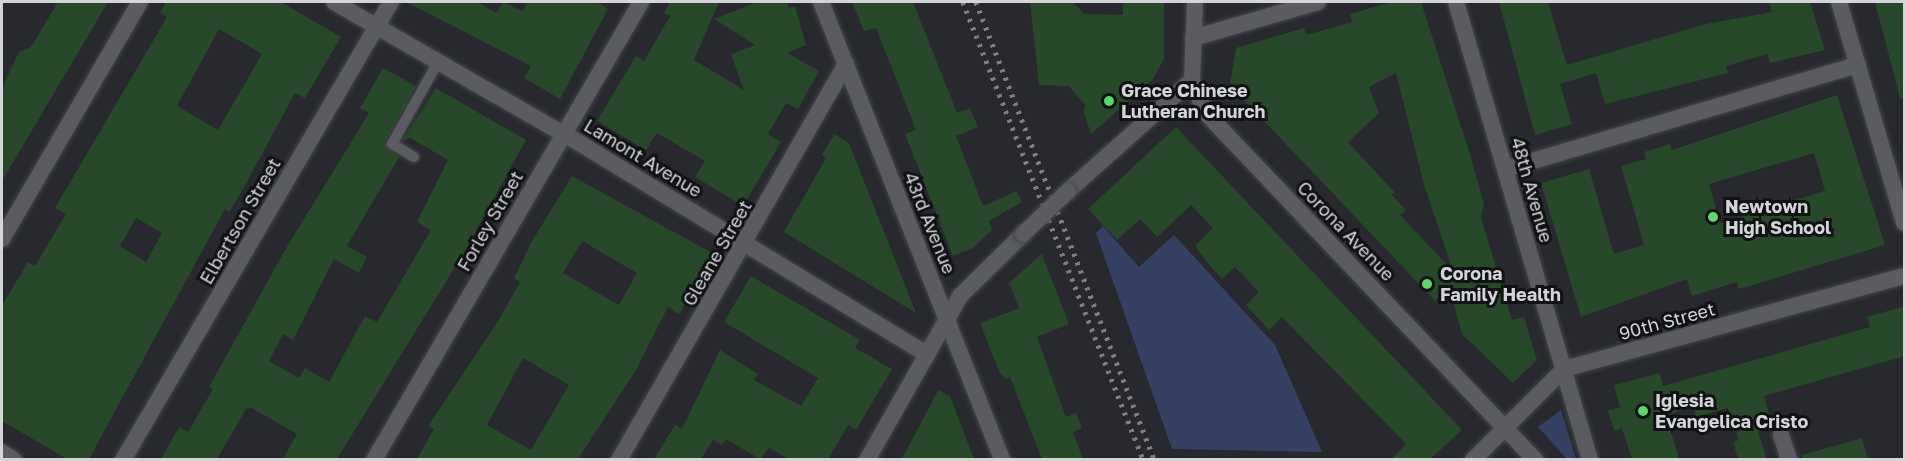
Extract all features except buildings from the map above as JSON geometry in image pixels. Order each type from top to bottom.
[{"type":"street","points":[[2,239],[140,2]]},
{"type":"street","name":"Lamont Avenue","points":[[334,2],[564,134],[927,354]]},
{"type":"street","name":"Elbertson Street","points":[[123,459],[391,2]]},
{"type":"street","name":"Forley Street","points":[[374,459],[640,2]]},
{"type":"street","name":"43rd Avenue","points":[[821,2],[1002,459]]},
{"type":"street","name":"Corona Avenue","points":[[1196,2],[1192,80],[1205,112],[1535,459]]},
{"type":"street","points":[[1193,38],[1318,2]]},
{"type":"street","name":"48th Avenue","points":[[1456,2],[1590,459]]},
{"type":"street","points":[[1839,2],[1905,223]]},
{"type":"street","name":"Gleane Street","points":[[619,459],[745,243],[846,63]]},
{"type":"street","points":[[1506,169],[1858,65]]},
{"type":"street","points":[[867,459],[960,296],[1068,191],[1192,80]]},
{"type":"street","name":"90th Street","points":[[1473,459],[1564,369],[1905,276]]},
{"type":"street","points":[[1781,435],[1789,459]]},
{"type":"street","points":[[2,452],[14,459]]},
{"type":"lane","points":[[414,157],[392,144],[438,62]]},
{"type":"shaded area","points":[[1103,226],[1139,267],[1174,235],[1275,345],[1322,452],[1172,449],[1096,233]]},
{"type":"shaded area","points":[[1561,410],[1576,459],[1567,459],[1538,427]]},
{"type":"railway","points":[[963,2],[1143,460]]},
{"type":"railway","points":[[976,2],[1155,460]]},
{"type":"place","name":"Grace Chinese Lutheran Church","points":[[1109,101]]},
{"type":"place","name":"Newtown High School","points":[[1713,217]]},
{"type":"place","name":"Corona Family Health","points":[[1427,284]]},
{"type":"place","name":"Iglesia Evangelica Cristo","points":[[1643,411]]}]
